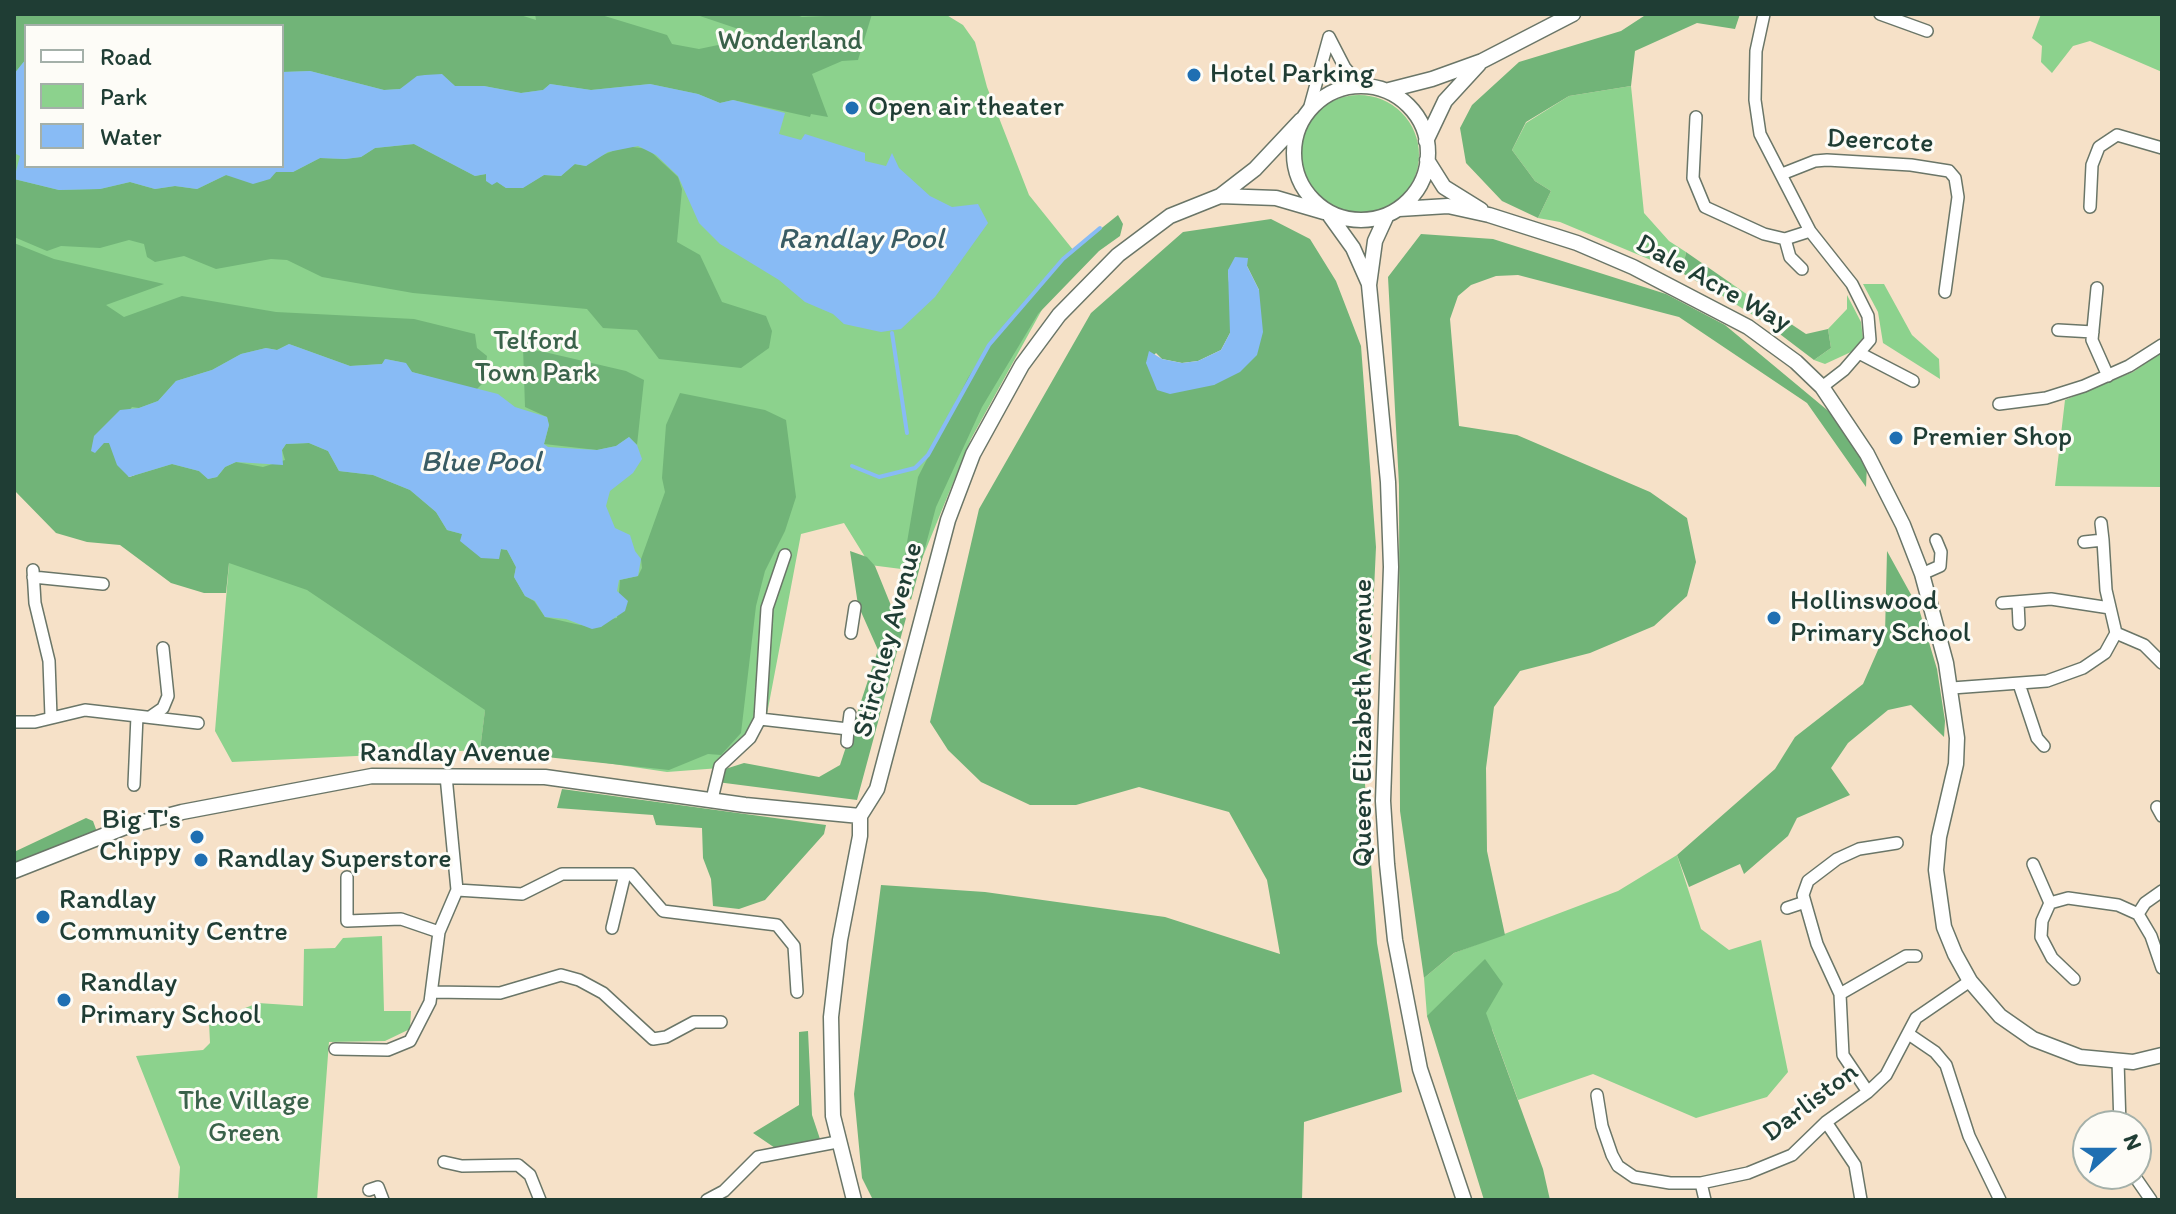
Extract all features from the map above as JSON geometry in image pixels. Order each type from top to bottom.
[{"type":"street","points":[[1310,106],[1342,88],[1361,86],[1389,90],[1432,79],[1482,61],[1573,14]]},
{"type":"street","points":[[1764,14],[1756,51],[1755,100],[1760,134],[1810,231],[1852,284],[1868,316],[1870,340],[1822,387]]},
{"type":"street","points":[[1880,14],[1927,31]]},
{"type":"street","points":[[1220,196],[1255,169],[1302,120],[1310,106],[1329,37],[1345,68],[1361,86]]},
{"type":"street","points":[[1426,141],[1445,101],[1482,61]]},
{"type":"street","points":[[1220,196],[1276,198],[1357,222],[1393,213],[1422,179],[1427,160],[1426,141],[1420,122],[1389,90]]},
{"type":"street","points":[[1696,117],[1693,178],[1705,207],[1764,234],[1785,239],[1810,231]]},
{"type":"street","points":[[1302,120],[1296,152],[1297,167],[1306,190],[1327,214]]},
{"type":"street","points":[[2090,207],[2092,165],[2099,147],[2117,135],[2162,148]]},
{"type":"street","name":"Dale Acre Way","points":[[1427,160],[1444,187],[1489,215]]},
{"type":"street","name":"Deercote","points":[[1782,174],[1815,161],[1827,160],[1911,165],[1949,171],[1955,178],[1958,197],[1945,292]]},
{"type":"street","name":"Stirchley Avenue","points":[[854,1200],[837,1142],[833,1116],[831,1017],[840,940],[860,836],[860,816],[877,789],[948,520],[973,454],[1022,365],[1059,315],[1118,255],[1170,216],[1220,196]]},
{"type":"street","name":"Dale Acre Way","points":[[1393,213],[1448,206],[1489,215],[1577,243],[1646,273],[1748,327],[1796,362],[1822,387],[1847,421],[1881,478],[1922,574],[1952,688],[1956,764],[1939,837],[1936,870],[1944,927],[1970,981],[2000,1016],[2033,1039],[2080,1057],[2133,1062],[2162,1055]]},
{"type":"street","name":"Queen Elizabeth Avenue","points":[[1393,213],[1375,241],[1369,285],[1388,482],[1391,567],[1383,801],[1388,879],[1402,981],[1420,1069],[1464,1200]]},
{"type":"street","name":"Queen Elizabeth Avenue","points":[[1327,214],[1353,248],[1369,285]]},
{"type":"street","points":[[1785,239],[1790,257],[1802,269]]},
{"type":"street","points":[[2097,288],[2092,340],[2108,376]]},
{"type":"street","points":[[2058,330],[2093,332]]},
{"type":"street","points":[[1999,404],[2046,398],[2108,376],[2162,345]]},
{"type":"street","points":[[1859,353],[1913,381]]},
{"type":"street","points":[[1952,688],[2047,681],[2083,668],[2105,653],[2116,633],[2110,608],[2101,523]]},
{"type":"street","points":[[1922,574],[1940,566],[1941,552],[1936,540]]},
{"type":"street","points":[[2084,542],[2103,540]]},
{"type":"street","points":[[712,799],[720,766],[750,738],[760,719],[767,608],[785,555]]},
{"type":"street","points":[[51,717],[49,661],[33,574],[103,584]]},
{"type":"street","points":[[2002,603],[2062,600],[2110,608]]},
{"type":"street","points":[[2018,602],[2019,624]]},
{"type":"street","points":[[851,633],[855,607]]},
{"type":"street","points":[[2116,633],[2144,645],[2162,663]]},
{"type":"street","points":[[150,717],[163,708],[168,696],[163,648]]},
{"type":"street","points":[[2019,684],[2037,738],[2044,746]]},
{"type":"street","points":[[14,722],[85,710],[198,723]]},
{"type":"street","points":[[847,742],[850,714]]},
{"type":"street","points":[[134,785],[137,716]]},
{"type":"street","points":[[760,719],[848,729]]},
{"type":"street","name":"Randlay Avenue","points":[[14,871],[128,826],[226,801],[372,776],[545,777],[860,816]]},
{"type":"street","points":[[335,1049],[388,1050],[410,1041],[432,992],[439,932],[457,890],[446,776]]},
{"type":"street","points":[[1868,1092],[1843,1055],[1840,994],[1817,944],[1803,895],[1808,881],[1837,859],[1859,849],[1897,843]]},
{"type":"street","points":[[2033,864],[2050,903],[2042,921],[2041,937],[2052,958],[2074,979]]},
{"type":"street","points":[[457,890],[522,894],[562,874],[625,874],[636,878],[663,911],[777,925],[794,946],[797,992]]},
{"type":"street","points":[[612,928],[625,874]]},
{"type":"street","points":[[347,877],[347,921],[401,919],[439,932]]},
{"type":"street","points":[[2138,914],[2145,903],[2162,891]]},
{"type":"street","points":[[2050,903],[2068,898],[2101,901],[2138,914],[2151,936],[2162,968]]},
{"type":"street","points":[[1787,908],[1805,902]]},
{"type":"street","points":[[1840,994],[1906,956],[1916,956]]},
{"type":"street","points":[[432,992],[500,993],[561,975],[579,980],[603,993],[653,1039],[666,1037],[694,1022],[721,1022]]},
{"type":"street","name":"Darliston","points":[[1597,1095],[1602,1126],[1618,1166],[1634,1177],[1670,1183],[1701,1183],[1748,1173],[1792,1155],[1826,1122],[1868,1092],[1886,1075],[1910,1035],[1916,1018],[1970,981]]},
{"type":"street","points":[[1910,1035],[1935,1052],[1946,1065],[1969,1136],[2000,1200]]},
{"type":"street","points":[[2118,1061],[2120,1110]]},
{"type":"street","points":[[1826,1122],[1855,1165],[1861,1200]]},
{"type":"street","points":[[707,1200],[724,1191],[758,1157],[837,1142]]},
{"type":"street","points":[[444,1162],[462,1166],[518,1165],[530,1175],[540,1200]]},
{"type":"street","points":[[1701,1183],[1705,1200]]},
{"type":"street","points":[[369,1190],[378,1187],[383,1200]]},
{"type":"green space","name":"Telford Town Park","points":[[14,14],[945,14],[963,25],[975,42],[987,87],[1029,195],[1078,256],[1050,295],[971,439],[917,571],[870,565],[844,523],[801,534],[767,714],[720,768],[667,772],[559,756],[485,711],[480,750],[232,762],[215,731],[229,563],[14,365]]},
{"type":"green space","name":"Wonderland","points":[[14,14],[517,14],[536,20],[535,14],[598,14],[667,35],[672,44],[699,49],[742,40],[762,45],[771,43],[771,40],[694,14],[794,14],[802,17],[872,14],[858,60],[842,61],[812,74],[828,117],[811,114],[810,117],[733,100],[720,103],[698,94],[650,84],[591,90],[550,84],[543,90],[521,93],[484,86],[455,86],[442,75],[425,75],[400,89],[384,90],[310,71],[284,72],[284,24],[24,24],[24,62],[14,74]]},
{"type":"green space","points":[[1647,14],[1740,14],[1735,29],[1697,23],[1635,51],[1631,86],[1569,96],[1526,122],[1512,150],[1535,181],[1551,191],[1538,218],[1502,201],[1466,163],[1460,128],[1472,105],[1519,62],[1621,31]]},
{"type":"green space","points":[[2041,14],[2162,14],[2162,72],[2090,41],[2073,46],[2052,73],[2041,62],[2042,46],[2032,38]]},
{"type":"green space","points":[[1631,86],[1644,213],[1669,241],[1686,252],[1682,273],[1560,222],[1538,218],[1551,191],[1535,181],[1512,150],[1526,123],[1569,96]]},
{"type":"green space","points":[[1359,95],[1382,99],[1402,112],[1415,132],[1419,155],[1415,178],[1402,198],[1382,211],[1359,215],[1336,211],[1316,198],[1303,178],[1299,155],[1303,132],[1316,112],[1336,99]]},
{"type":"green space","points":[[414,144],[475,176],[486,174],[506,188],[522,188],[544,175],[561,176],[574,164],[586,166],[593,159],[625,146],[648,149],[678,177],[682,189],[677,242],[700,255],[722,302],[766,316],[772,331],[769,348],[741,368],[659,359],[637,330],[603,328],[587,309],[413,293],[322,277],[287,260],[271,259],[216,269],[184,256],[155,262],[147,257],[144,244],[129,240],[100,248],[61,246],[47,251],[14,237],[14,179],[59,190],[100,189],[130,182],[155,189],[175,186],[197,189],[226,175],[263,181],[276,172],[293,172],[320,158],[361,157],[375,148]]},
{"type":"green space","points":[[1118,215],[1123,224],[1120,236],[1099,251],[1038,314],[982,407],[936,507],[911,600],[903,590],[901,578],[918,477],[968,378],[989,345],[1063,259]]},
{"type":"green space","points":[[1271,219],[1310,239],[1336,281],[1361,346],[1376,547],[1365,784],[1377,943],[1402,1092],[1304,1122],[1302,1200],[873,1200],[862,1178],[854,1094],[881,885],[985,892],[1165,917],[1280,954],[1267,880],[1229,812],[1139,787],[1076,805],[1030,805],[981,782],[948,750],[930,722],[979,509],[1091,313],[1183,232]],"holes":[[[1247,266],[1259,290],[1214,385],[1146,363],[1156,353],[1162,359],[1182,363],[1198,361],[1221,350],[1232,321],[1228,270]]]},
{"type":"green space","points":[[1421,234],[1493,239],[1666,294],[1725,325],[1838,419],[1867,465],[1866,487],[1807,403],[1679,317],[1518,275],[1496,276],[1471,285],[1458,296],[1450,319],[1459,426],[1517,435],[1650,492],[1687,518],[1696,562],[1687,596],[1654,626],[1590,653],[1520,671],[1494,707],[1486,768],[1487,851],[1505,935],[1454,953],[1424,978],[1400,811],[1399,485],[1388,277]]},
{"type":"green space","points":[[14,243],[54,259],[164,284],[106,305],[124,317],[182,296],[276,312],[414,319],[475,334],[477,348],[487,356],[484,382],[476,390],[412,372],[405,363],[386,359],[382,364],[350,366],[289,344],[277,350],[266,348],[241,354],[212,370],[176,381],[158,401],[139,408],[132,407],[104,443],[109,443],[129,477],[172,464],[199,471],[208,479],[217,477],[225,467],[236,462],[263,467],[285,460],[282,450],[286,444],[309,443],[328,451],[339,471],[373,475],[410,490],[436,512],[447,530],[462,534],[470,546],[488,557],[498,559],[501,549],[507,550],[516,567],[514,577],[525,596],[534,601],[545,617],[601,627],[609,619],[617,618],[620,580],[638,576],[665,492],[662,478],[666,425],[680,393],[765,410],[786,420],[796,497],[785,531],[765,571],[756,606],[741,733],[721,755],[708,754],[669,770],[480,750],[485,710],[307,590],[229,563],[226,593],[204,593],[171,583],[120,545],[87,542],[56,533],[14,490]]},
{"type":"green space","points":[[1686,252],[1732,284],[1721,295],[1682,273]]},
{"type":"green space","points":[[1732,284],[1761,304],[1764,322],[1721,295]]},
{"type":"green space","points":[[1863,284],[1884,284],[1912,335],[1939,359],[1940,379],[1883,343],[1878,312]]},
{"type":"green space","points":[[1847,295],[1861,322],[1863,338],[1851,352],[1825,364],[1814,360],[1831,348],[1828,329],[1847,309]]},
{"type":"green space","points":[[1761,304],[1806,334],[1828,329],[1831,348],[1814,360],[1764,322]]},
{"type":"green space","points":[[523,347],[626,371],[644,380],[637,445],[629,437],[616,446],[597,450],[544,444],[549,425],[547,417],[525,407]]},
{"type":"green space","points":[[2162,352],[2162,487],[2055,486],[2065,400],[2133,372]]},
{"type":"green space","points":[[850,551],[867,557],[875,566],[892,608],[906,618],[857,800],[717,782],[719,771],[744,763],[819,777],[840,765],[878,650],[858,605]]},
{"type":"green space","points":[[1887,551],[1919,609],[1937,669],[1945,721],[1944,737],[1911,705],[1888,710],[1848,743],[1831,768],[1850,795],[1797,818],[1788,836],[1744,874],[1740,864],[1689,887],[1677,855],[1775,769],[1795,737],[1863,684],[1885,634]]},
{"type":"green space","points":[[562,789],[826,825],[824,834],[765,900],[739,909],[713,906],[711,879],[703,858],[702,828],[656,825],[653,815],[557,808]]},
{"type":"green space","points":[[86,818],[93,821],[97,832],[14,867],[14,852]]},
{"type":"green space","points":[[1677,855],[1701,929],[1729,950],[1761,940],[1788,1072],[1767,1097],[1696,1118],[1593,1074],[1518,1100],[1492,1029],[1427,1016],[1424,978],[1454,953],[1618,891]]},
{"type":"green space","name":"The Village Green","points":[[382,936],[384,1011],[411,1011],[410,1029],[385,1041],[329,1042],[317,1200],[178,1200],[180,1167],[136,1056],[203,1050],[210,1043],[209,1022],[258,1003],[303,1006],[304,949],[335,948],[343,938]]},
{"type":"green space","points":[[1485,959],[1503,984],[1486,1013],[1543,1169],[1550,1200],[1484,1200],[1427,1016]]},
{"type":"green space","points":[[808,1031],[812,1115],[821,1142],[778,1150],[753,1133],[799,1105],[799,1032]]},
{"type":"water","name":"Randlay Pool","points":[[24,62],[24,168],[284,168],[284,72],[310,71],[384,90],[400,89],[417,76],[442,74],[455,86],[484,86],[521,93],[543,90],[550,84],[591,90],[650,84],[698,94],[720,103],[733,100],[785,113],[779,134],[801,140],[805,134],[865,153],[865,161],[886,166],[892,153],[899,168],[930,196],[952,207],[978,204],[988,223],[935,297],[901,329],[881,332],[844,324],[833,314],[805,302],[779,280],[720,244],[699,223],[678,176],[656,155],[638,146],[608,152],[586,166],[575,164],[561,176],[544,175],[523,188],[506,188],[497,182],[492,185],[486,181],[486,174],[475,176],[414,144],[375,148],[361,157],[320,158],[293,172],[276,172],[270,179],[253,184],[226,175],[197,189],[175,186],[155,189],[130,182],[100,189],[59,190],[14,179],[20,156],[14,153],[14,74]]},
{"type":"water","points":[[1235,257],[1248,258],[1247,266],[1259,290],[1263,332],[1257,355],[1240,372],[1214,385],[1170,394],[1157,390],[1146,363],[1149,351],[1162,359],[1182,363],[1198,361],[1221,350],[1230,333],[1228,270]]},
{"type":"water","name":"Blue Pool","points":[[289,344],[350,366],[382,364],[385,359],[406,363],[412,372],[498,394],[515,407],[547,417],[549,425],[544,444],[548,447],[597,450],[616,446],[629,437],[637,445],[642,459],[633,473],[610,491],[606,506],[615,528],[630,535],[641,559],[638,576],[619,580],[617,591],[628,601],[625,611],[601,627],[592,629],[566,619],[545,617],[535,601],[525,596],[514,577],[516,567],[507,550],[501,549],[499,559],[481,558],[460,541],[462,534],[447,530],[436,512],[410,490],[373,475],[339,471],[328,451],[309,443],[286,444],[282,450],[283,465],[236,462],[225,467],[217,477],[208,479],[199,471],[172,464],[129,477],[117,465],[109,443],[104,443],[95,453],[91,451],[94,436],[120,410],[139,408],[158,401],[176,381],[212,370],[241,354],[266,348],[277,350]]},
{"type":"waterway","points":[[852,466],[879,477],[915,468],[928,455],[989,345],[1063,259],[1100,228]]},
{"type":"waterway","points":[[892,333],[907,433]]},
{"type":"place","name":"Hotel Parking","points":[[1194,75]]},
{"type":"place","name":"Open air theater","points":[[852,108]]},
{"type":"place","name":"Premier Shop","points":[[1896,438]]},
{"type":"place","name":"Hollinswood Primary School","points":[[1774,618]]},
{"type":"place","name":"Big T's Chippy","points":[[197,837]]},
{"type":"place","name":"Randlay Superstore","points":[[201,860]]},
{"type":"place","name":"Randlay Community Centre","points":[[43,917]]},
{"type":"place","name":"Randlay Primary School","points":[[64,1000]]}]
